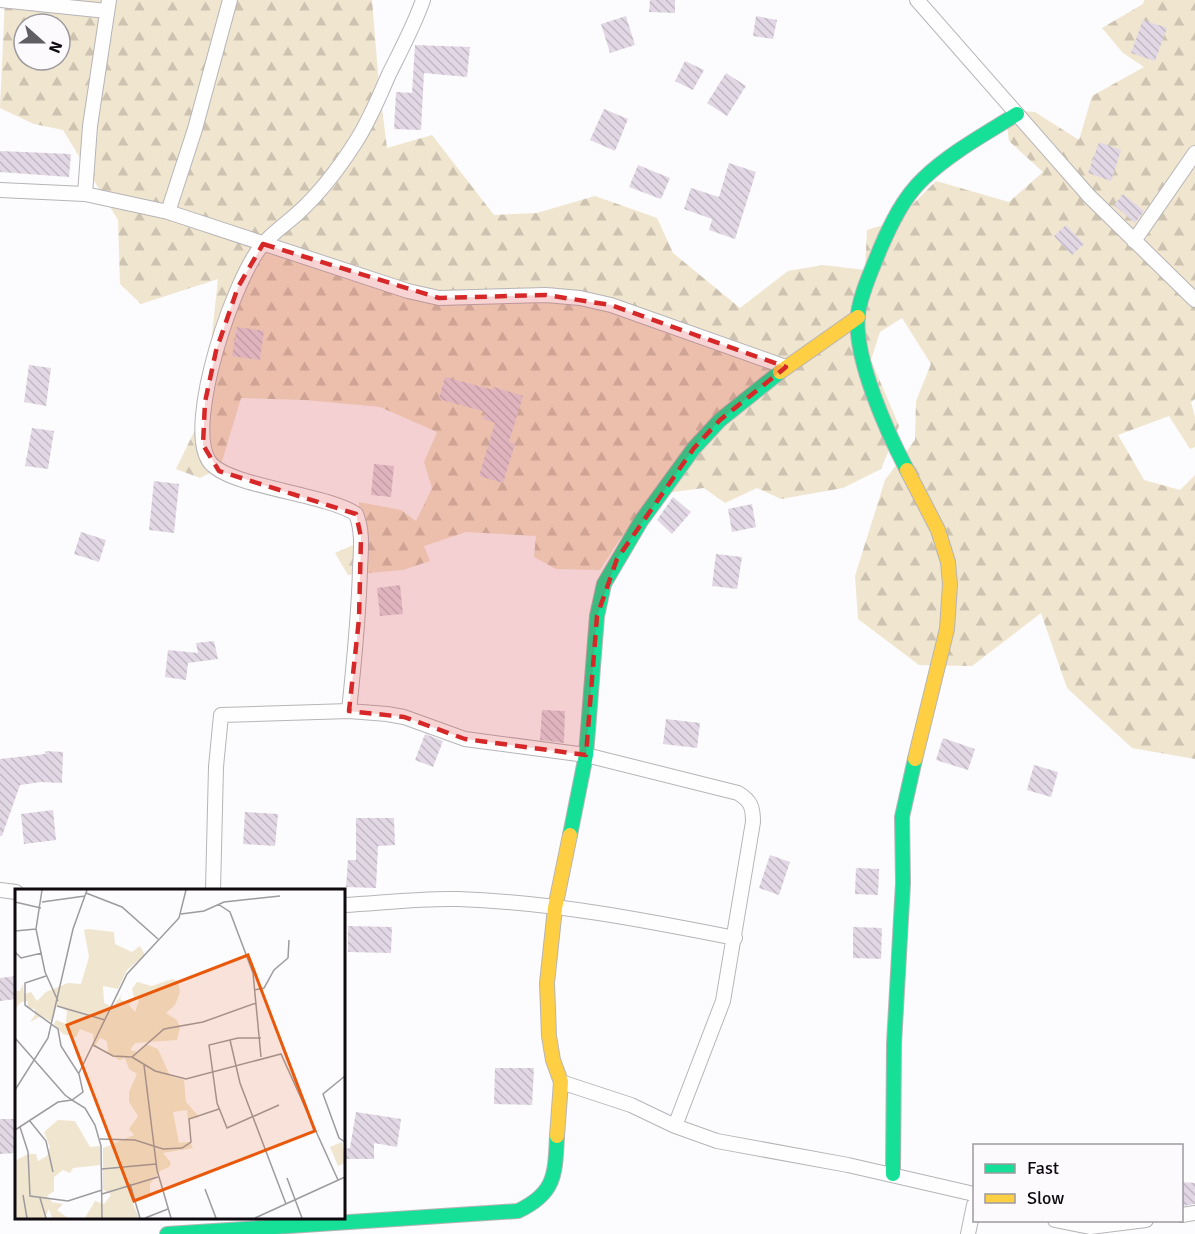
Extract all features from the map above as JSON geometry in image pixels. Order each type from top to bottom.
[{"type":"street","points":[[0,0],[108,6],[92,116],[85,194]]},
{"type":"street","points":[[168,212],[195,129],[230,0]]},
{"type":"street","points":[[349,711],[359,619],[361,537],[360,522],[356,513],[338,504],[219,471],[208,461],[203,446],[205,402],[216,351],[238,287],[262,244],[299,212],[330,179],[356,142],[423,0]]},
{"type":"street","points":[[917,0],[1089,196],[1195,300]]},
{"type":"street","points":[[893,1174],[894,1023],[903,884],[902,817],[945,639],[950,609],[950,570],[938,528],[903,463],[883,415],[864,361],[858,317],[871,273],[903,204],[923,179],[954,155],[1017,114]]},
{"type":"street","points":[[1134,242],[1195,153]]},
{"type":"street","points":[[0,190],[85,194],[168,212],[408,291],[439,298],[546,295],[580,298],[611,305],[786,367]]},
{"type":"street","points":[[167,1234],[270,1230],[518,1211],[533,1204],[544,1195],[555,1168],[561,1082],[553,1060],[547,983],[555,908],[586,755],[597,616],[604,584],[641,520],[694,448],[720,420],[786,367],[858,317]]},
{"type":"street","points":[[213,889],[216,767],[221,715],[349,711],[387,714],[404,717],[453,736],[586,755],[738,793],[749,800],[753,809],[753,822],[727,983],[720,1010],[675,1126]]},
{"type":"street","points":[[0,890],[15,892]]},
{"type":"street","points":[[345,905],[457,899],[555,908],[647,921],[735,938]]},
{"type":"street","points":[[561,1082],[631,1106],[675,1126],[717,1141],[893,1174],[973,1194]]},
{"type":"street","points":[[968,1234],[973,1213]]},
{"type":"street","points":[[1061,1222],[1090,1227],[1137,1222]]},
{"type":"highlighted area","points":[[263,244],[439,298],[546,295],[611,305],[786,367],[720,420],[694,448],[617,559],[597,616],[586,755],[465,739],[404,717],[349,711],[359,619],[361,537],[356,514],[219,471],[203,445],[205,402],[216,351],[238,287]]},
{"type":"green space","points":[[5,0],[372,0],[387,148],[432,135],[494,215],[537,213],[595,196],[657,218],[673,253],[740,308],[788,271],[823,265],[865,270],[867,230],[896,221],[936,181],[1009,202],[1043,172],[1009,141],[1005,110],[1035,112],[1079,140],[1092,96],[1144,67],[1123,53],[1102,28],[1143,4],[1144,0],[1195,0],[1195,399],[1191,402],[1195,417],[1195,447],[1190,449],[1169,416],[1118,435],[1144,480],[1180,490],[1195,475],[1195,759],[1132,748],[1067,688],[1041,613],[972,666],[919,665],[858,619],[855,576],[885,480],[915,440],[916,401],[931,364],[902,318],[880,332],[871,360],[899,426],[881,469],[843,488],[781,499],[757,488],[725,503],[704,488],[657,494],[620,539],[600,570],[556,569],[534,557],[536,536],[466,532],[424,546],[430,561],[403,570],[348,575],[335,553],[358,543],[359,502],[401,510],[416,521],[432,488],[424,462],[437,432],[380,407],[305,400],[241,398],[220,468],[200,478],[176,469],[207,405],[218,279],[141,304],[120,284],[118,220],[63,130],[34,124],[0,108]]},
{"type":"building","points":[[650,0],[675,0],[675,13],[649,12]]},
{"type":"building","points":[[626,16],[635,45],[610,53],[601,24]]},
{"type":"building","points":[[756,16],[777,20],[773,39],[753,36]]},
{"type":"building","points":[[1143,20],[1167,28],[1155,61],[1131,53]]},
{"type":"building","points":[[415,45],[470,47],[467,77],[424,73],[421,130],[394,129],[396,92],[412,93]]},
{"type":"building","points":[[685,61],[704,70],[693,90],[675,81]]},
{"type":"building","points":[[726,73],[746,86],[727,116],[707,103]]},
{"type":"building","points":[[604,109],[628,119],[615,151],[590,140]]},
{"type":"building","points":[[1099,142],[1121,150],[1111,181],[1088,173]]},
{"type":"building","points":[[0,151],[71,154],[69,177],[0,172]]},
{"type":"building","points":[[729,163],[756,172],[735,239],[709,230],[712,219],[684,209],[691,188],[719,197]]},
{"type":"building","points":[[638,165],[670,178],[661,199],[629,187]]},
{"type":"building","points":[[1123,194],[1144,211],[1135,223],[1114,205]]},
{"type":"building","points":[[1066,225],[1084,244],[1072,255],[1054,236]]},
{"type":"building","points":[[237,327],[264,331],[260,360],[232,356]]},
{"type":"building","points":[[29,365],[51,368],[46,406],[24,402]]},
{"type":"building","points":[[445,377],[493,390],[494,387],[523,396],[509,442],[515,444],[503,483],[479,476],[495,423],[483,419],[486,412],[439,399]]},
{"type":"building","points":[[32,428],[54,431],[48,469],[25,466]]},
{"type":"building","points":[[374,464],[394,466],[391,497],[371,495]]},
{"type":"building","points":[[154,481],[179,484],[174,533],[149,530]]},
{"type":"building","points":[[673,497],[691,512],[672,534],[657,520]]},
{"type":"building","points":[[752,504],[756,527],[732,532],[728,509]]},
{"type":"building","points":[[81,532],[106,540],[99,562],[74,554]]},
{"type":"building","points":[[716,554],[742,557],[737,589],[712,586]]},
{"type":"building","points":[[400,585],[403,614],[380,616],[377,588]]},
{"type":"building","points":[[214,641],[218,659],[188,663],[186,680],[165,677],[168,650],[198,653],[196,643]]},
{"type":"building","points":[[542,710],[565,711],[564,743],[540,740]]},
{"type":"building","points":[[666,719],[700,723],[697,748],[663,744]]},
{"type":"building","points":[[425,734],[443,741],[433,767],[415,760]]},
{"type":"building","points":[[943,738],[975,749],[968,770],[936,760]]},
{"type":"building","points":[[45,751],[63,752],[62,783],[41,782],[20,785],[2,836],[0,836],[0,759],[45,754]]},
{"type":"building","points":[[1034,765],[1058,772],[1051,797],[1027,790]]},
{"type":"building","points":[[53,810],[56,840],[24,844],[21,814]]},
{"type":"building","points":[[245,812],[278,814],[275,846],[243,844]]},
{"type":"building","points":[[356,818],[394,818],[395,845],[378,846],[376,888],[346,887],[348,860],[356,860]]},
{"type":"building","points":[[770,855],[790,862],[779,895],[759,888]]},
{"type":"building","points":[[856,868],[879,869],[878,895],[855,894]]},
{"type":"building","points":[[348,926],[392,927],[391,953],[348,952]]},
{"type":"building","points":[[853,927],[882,928],[881,959],[853,958]]},
{"type":"building","points":[[15,976],[15,999],[0,1001],[0,978]]},
{"type":"building","points":[[495,1068],[534,1068],[532,1105],[494,1104]]},
{"type":"building","points":[[356,1112],[401,1119],[397,1147],[374,1143],[374,1159],[346,1159],[345,1149],[350,1148]]},
{"type":"building","points":[[0,1119],[15,1119],[15,1153],[0,1154]]},
{"type":"building","points":[[1183,1182],[1195,1183],[1195,1204],[1183,1206]]},
{"type":"traffic: fast","points":[[907,470],[881,415],[866,372],[858,331],[858,314],[862,298],[889,230],[916,186],[956,152],[1017,114]]},
{"type":"traffic: fast","points":[[570,835],[586,755],[597,616],[604,584],[641,521],[694,448],[720,420],[780,372]]},
{"type":"traffic: fast","points":[[893,1174],[894,1044],[903,883],[902,817],[915,759]]},
{"type":"traffic: fast","points":[[167,1234],[518,1211],[531,1204],[547,1189],[554,1172],[557,1136]]},
{"type":"traffic: slow","points":[[780,372],[858,317]]},
{"type":"traffic: slow","points":[[907,470],[938,530],[948,562],[950,584],[947,629],[915,759]]},
{"type":"traffic: slow","points":[[557,1136],[561,1082],[553,1060],[549,1036],[547,983],[555,908],[570,835]]}]
